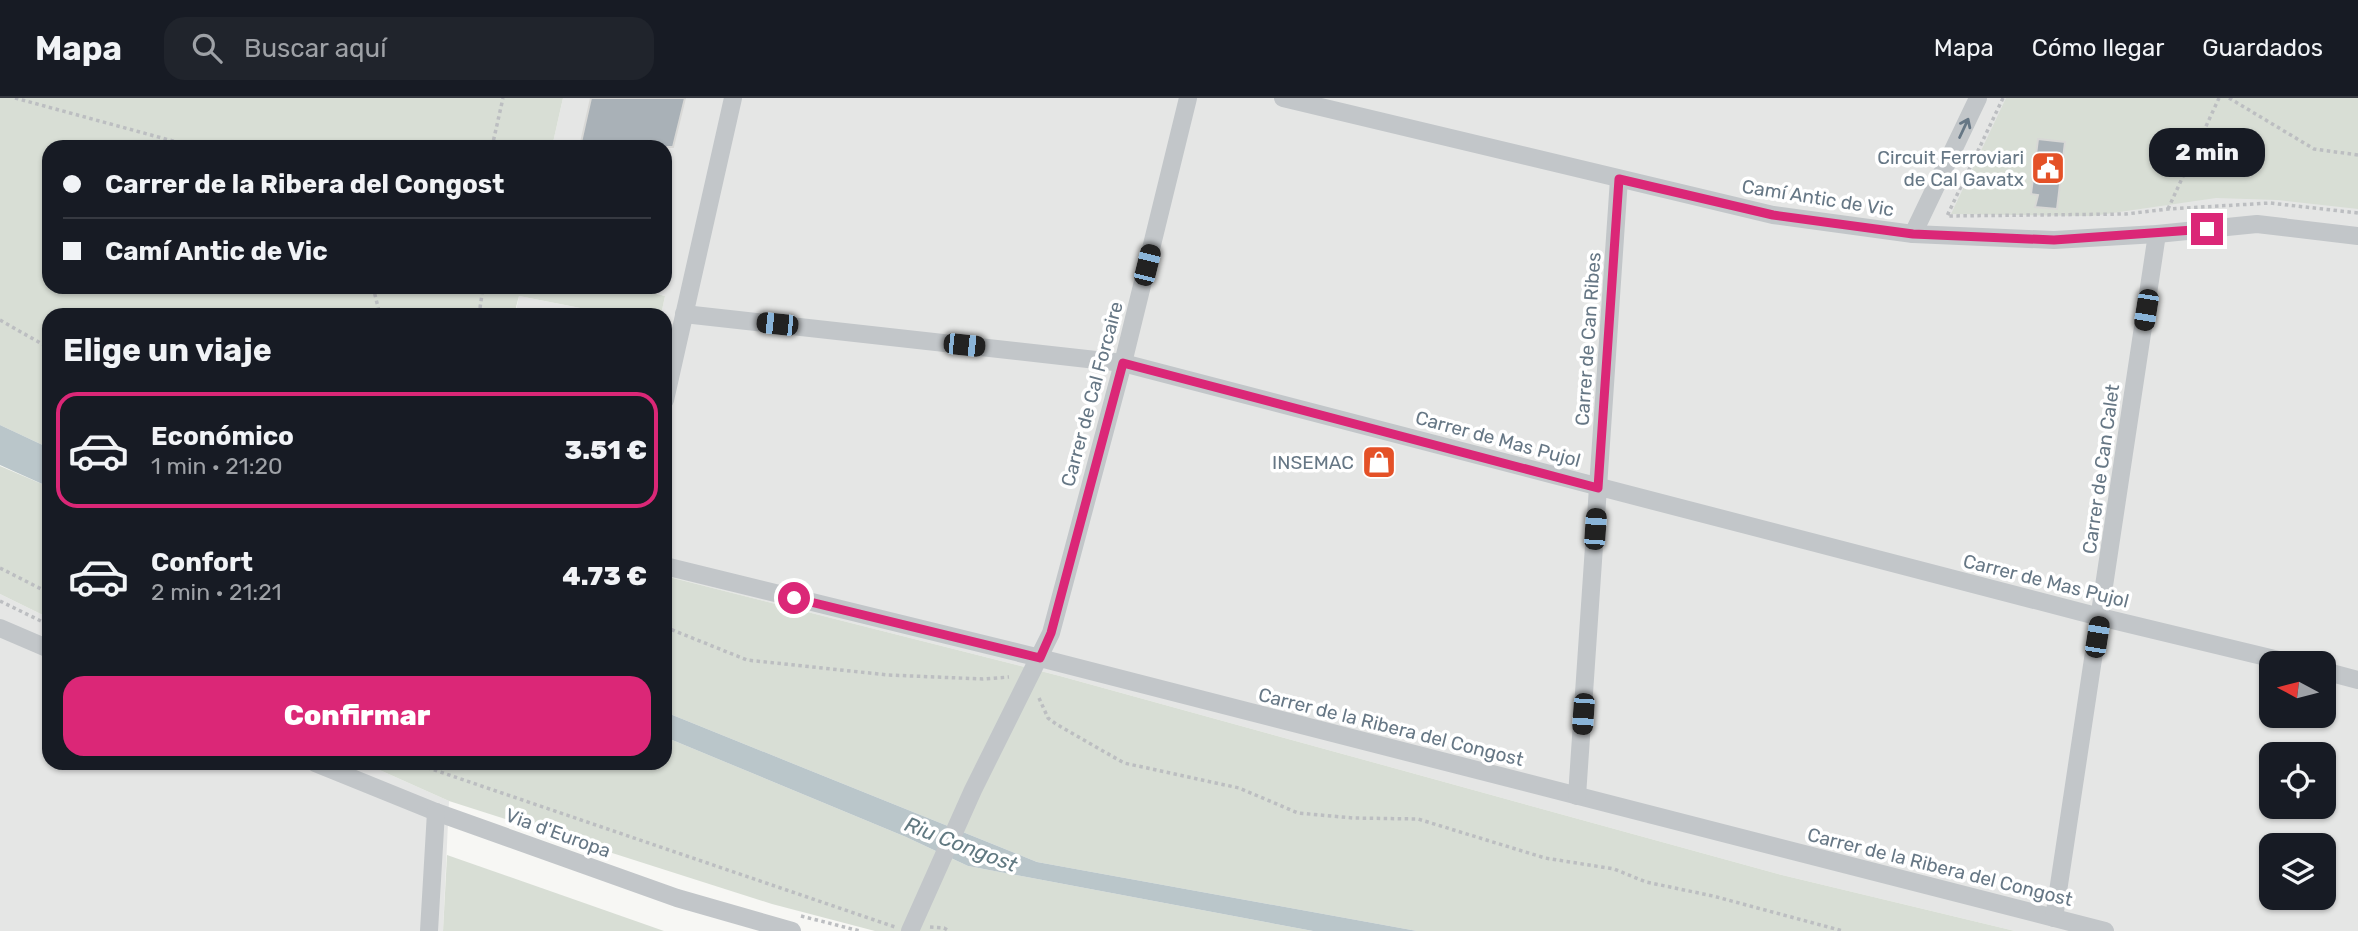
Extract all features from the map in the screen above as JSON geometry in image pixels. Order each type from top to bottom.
[{"type":"street","points":[[672,368],[733,98]]},
{"type":"street","name":"Carrer de Cal Forcaire","points":[[917,924],[972,790],[1051,633],[1123,363],[1188,98]]},
{"type":"street","name":"Camí Antic de Vic","points":[[1283,98],[1773,215],[1913,234],[2054,240],[2258,225],[2358,236]]},
{"type":"street","points":[[1913,234],[1978,98]]},
{"type":"street","name":"Carrer de Can Ribes","points":[[1577,796],[1619,179]]},
{"type":"street","name":"Carrer de Can Calet","points":[[2054,918],[2157,234]]},
{"type":"street","name":"Carrer de Mas Pujol","points":[[684,314],[1123,363],[1598,488],[2259,655]]},
{"type":"street","name":"Carrer de la Ribera del Congost","points":[[672,568],[1040,658],[2105,931]]},
{"type":"street","points":[[0,628],[42,646]]},
{"type":"street","points":[[2336,674],[2358,680]]},
{"type":"street","name":"Via d'Europa","points":[[332,770],[436,812],[677,898],[792,931]]},
{"type":"street","points":[[429,931],[436,812]]},
{"type":"path","points":[[15,98],[169,140]]},
{"type":"path","points":[[494,140],[503,98]]},
{"type":"path","points":[[2003,98],[1947,216],[2126,214],[2270,203],[2358,214]]},
{"type":"path","points":[[2168,209],[2219,98]]},
{"type":"path","points":[[2228,98],[2314,149],[2358,155]]},
{"type":"path","points":[[0,320],[42,344]]},
{"type":"path","points":[[0,568],[42,589]]},
{"type":"path","points":[[0,601],[42,622]]},
{"type":"path","points":[[672,630],[747,660],[888,676],[983,679],[1030,674],[1048,718],[1124,763],[1239,788],[1298,813],[1353,818],[1418,819],[1545,858],[1614,869],[1646,882],[1713,896],[1843,931]]},
{"type":"path","points":[[434,770],[891,927],[917,924],[949,931]]},
{"type":"shaded area","points":[[0,98],[563,98],[554,140],[42,140],[42,294],[665,296],[662,308],[580,308],[519,296],[516,308],[42,308],[42,445],[0,425]]},
{"type":"shaded area","points":[[563,98],[2358,98],[2358,931],[2015,931],[1782,875],[1060,676],[672,578],[672,308],[662,308],[665,296],[657,294],[672,294],[672,140],[554,140]]},
{"type":"shaded area","points":[[2006,98],[2358,98],[2358,209],[2278,200],[2216,198],[2092,216],[1951,214]]},
{"type":"shaded area","points":[[519,296],[580,308],[516,308]]},
{"type":"shaded area","points":[[0,466],[42,484],[42,615],[0,594]]},
{"type":"shaded area","points":[[672,578],[1060,676],[1782,875],[2015,931],[1417,931],[1037,862],[672,715]]},
{"type":"shaded area","points":[[0,594],[42,615],[42,770],[380,770],[449,801],[443,931],[0,931]]},
{"type":"shaded area","points":[[672,740],[906,837],[968,866],[1313,931],[875,931],[772,904],[449,801],[380,770],[672,770]]},
{"type":"shaded area","points":[[447,855],[664,931],[443,931]]},
{"type":"water","points":[[0,425],[42,445],[42,484],[0,465]]},
{"type":"water","name":"Riu Congost","points":[[672,715],[1037,862],[1417,931],[1313,931],[968,866],[906,837],[672,740]]},
{"type":"building","points":[[591,98],[685,98],[673,147],[672,140],[582,140]]},
{"type":"building","name":"Circuit Ferroviari de Cal Gavatx","points":[[2038,139],[2065,142],[2057,209],[2035,207],[2038,195],[2031,194]]},
{"type":"place","name":"Circuit Ferroviari de Cal Gavatx","points":[[2048,168]]},
{"type":"place","name":"INSEMAC","points":[[1379,462]]},
{"type":"route","points":[[794,598],[1040,658],[1051,633],[1123,363],[1598,488],[1619,179],[1773,215],[1913,234],[2054,240],[2207,229]]}]
